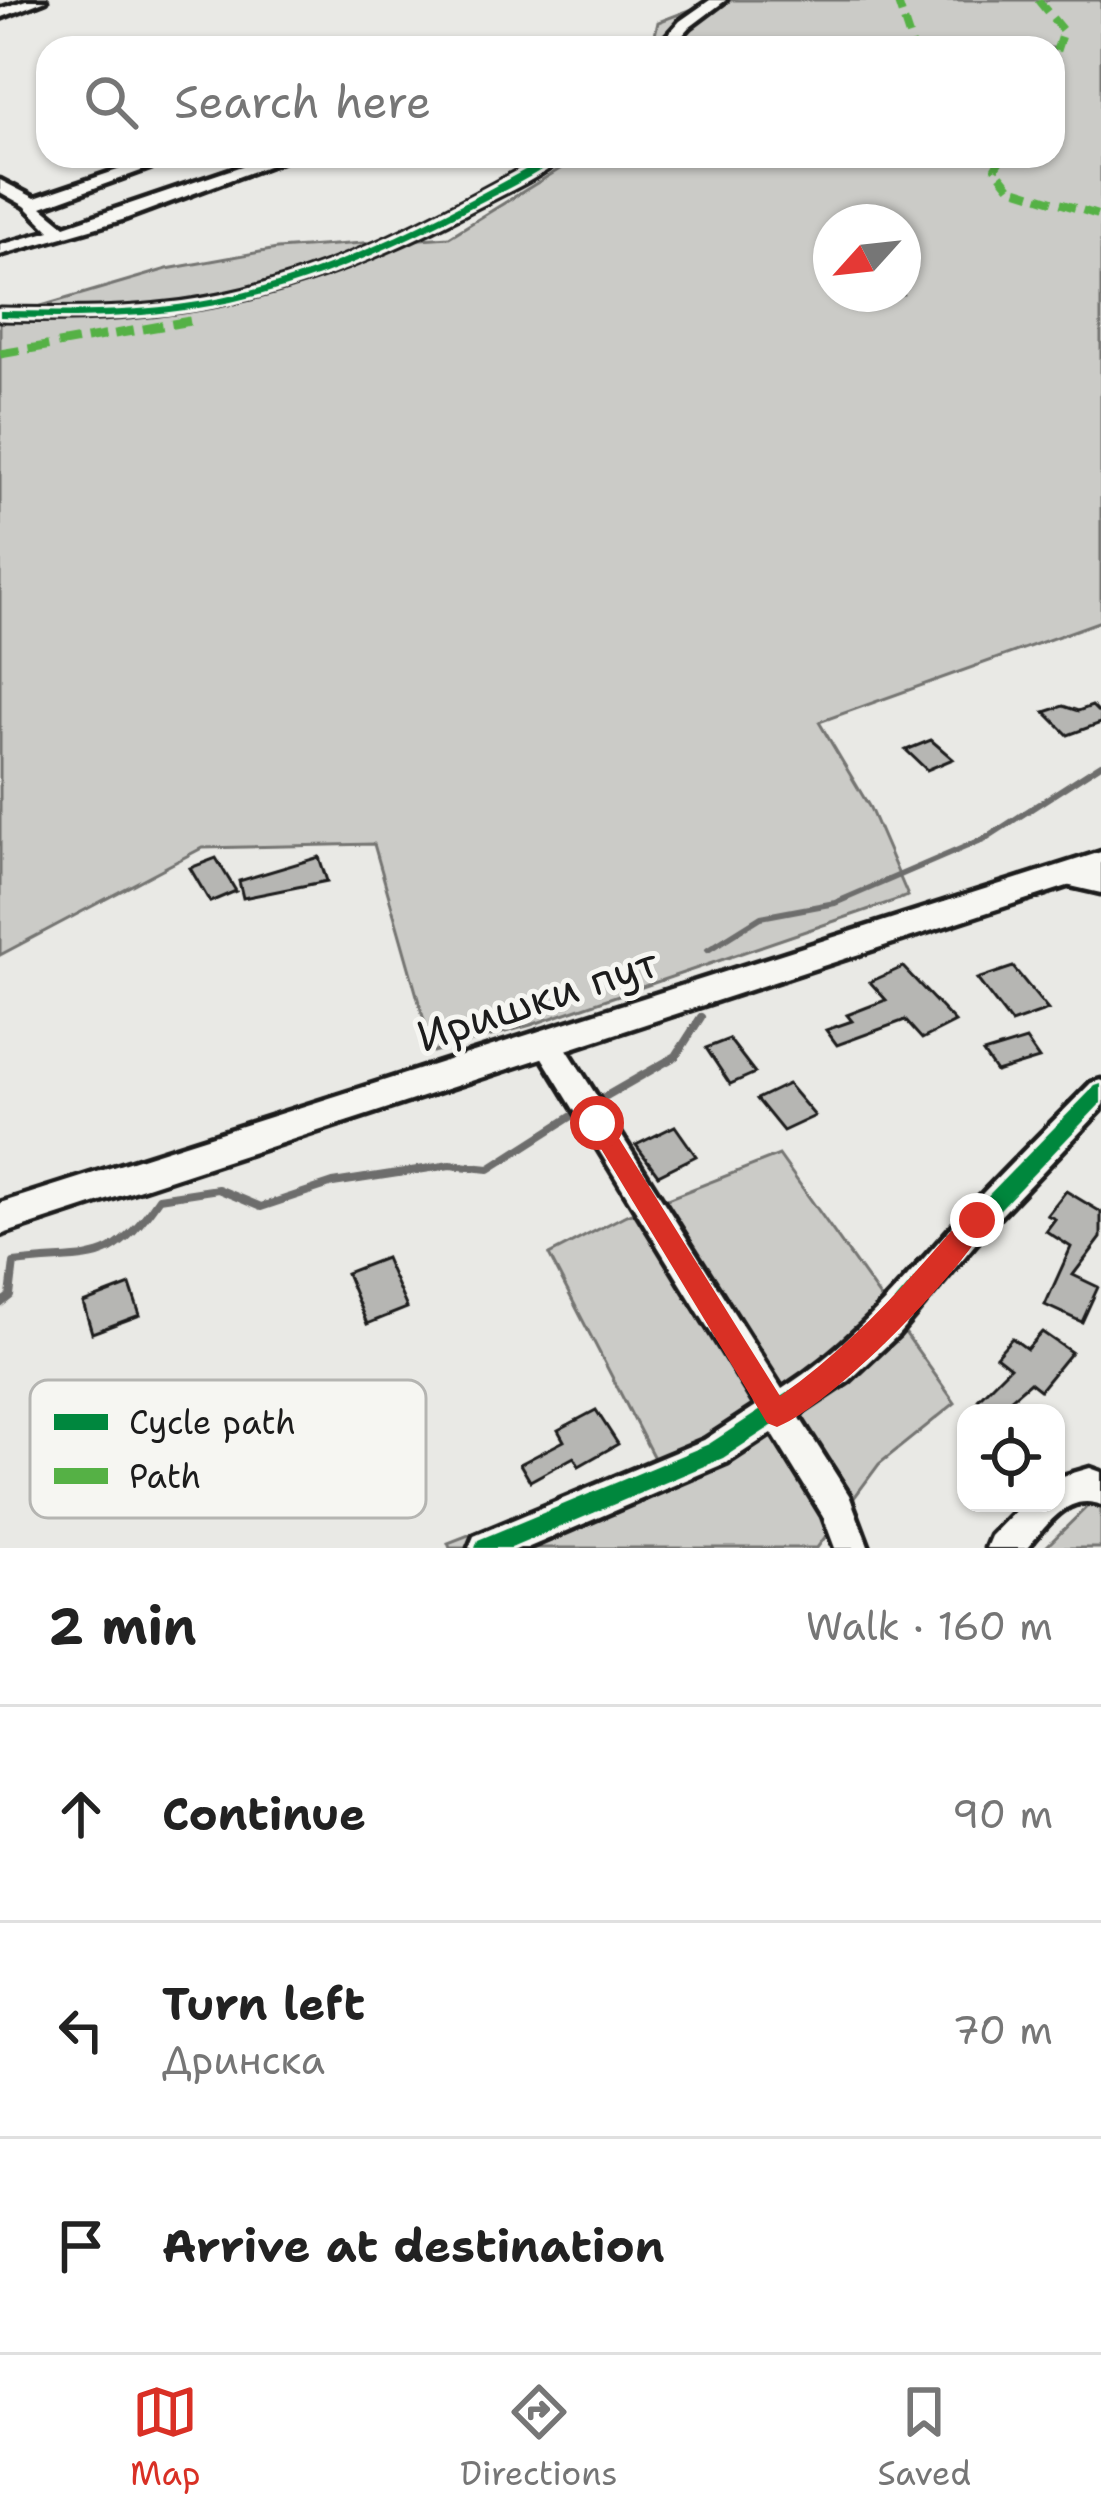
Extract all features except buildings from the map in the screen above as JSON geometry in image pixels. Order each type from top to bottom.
[{"type":"main road","name":"Иришки пут","points":[[0,1219],[1101,863]]},
{"type":"street","points":[[0,14],[39,0]]},
{"type":"street","points":[[674,36],[718,0]]},
{"type":"street","points":[[0,185],[34,204],[139,168]]},
{"type":"street","points":[[0,250],[251,168]]},
{"type":"street","points":[[0,314],[162,310],[260,292],[372,252],[533,168]]},
{"type":"street","points":[[34,204],[62,232]]},
{"type":"street","points":[[1061,876],[1101,884]]},
{"type":"street","points":[[548,1043],[837,1507],[851,1548]]},
{"type":"street","points":[[486,1548],[663,1476],[777,1414],[838,1371],[1101,1091]]},
{"type":"street","points":[[1065,1491],[1090,1484],[1101,1489]]},
{"type":"street","points":[[1003,1548],[1037,1512]]},
{"type":"shaded area","points":[[716,0],[1101,0],[1101,621],[819,722],[870,808],[908,896],[531,1025],[433,1052],[374,844],[202,848],[0,955],[0,318],[167,269],[277,249],[449,237],[561,168],[1065,168],[1065,36],[655,36],[658,22]]},
{"type":"shaded area","points":[[779,1155],[955,1403],[879,1464],[817,1548],[450,1548],[448,1543],[656,1462],[549,1255],[626,1215]]},
{"type":"shaded area","points":[[1101,1493],[1101,1548],[1045,1548]]},
{"type":"waterway","points":[[708,950],[761,917],[835,903],[986,838],[1101,764]]},
{"type":"waterway","points":[[594,1103],[676,1056],[701,1017]]},
{"type":"waterway","points":[[0,1304],[10,1296],[14,1263],[81,1257],[112,1248],[127,1238],[159,1198],[218,1189],[261,1207],[333,1183],[450,1165],[489,1169],[583,1109]]},
{"type":"marked path","points":[[897,0],[909,36]]},
{"type":"marked path","points":[[1038,0],[1063,31],[1061,36]]},
{"type":"marked path","points":[[995,168],[1011,188],[1101,216]]},
{"type":"marked path","points":[[0,354],[190,321]]},
{"type":"cycle path","points":[[0,314],[138,312],[265,290],[393,242],[535,168]]},
{"type":"cycle path","points":[[486,1548],[716,1451],[838,1371],[887,1325],[977,1220],[1101,1091]]},
{"type":"route","points":[[597,1123],[777,1414],[838,1371],[887,1324],[977,1220]]}]
